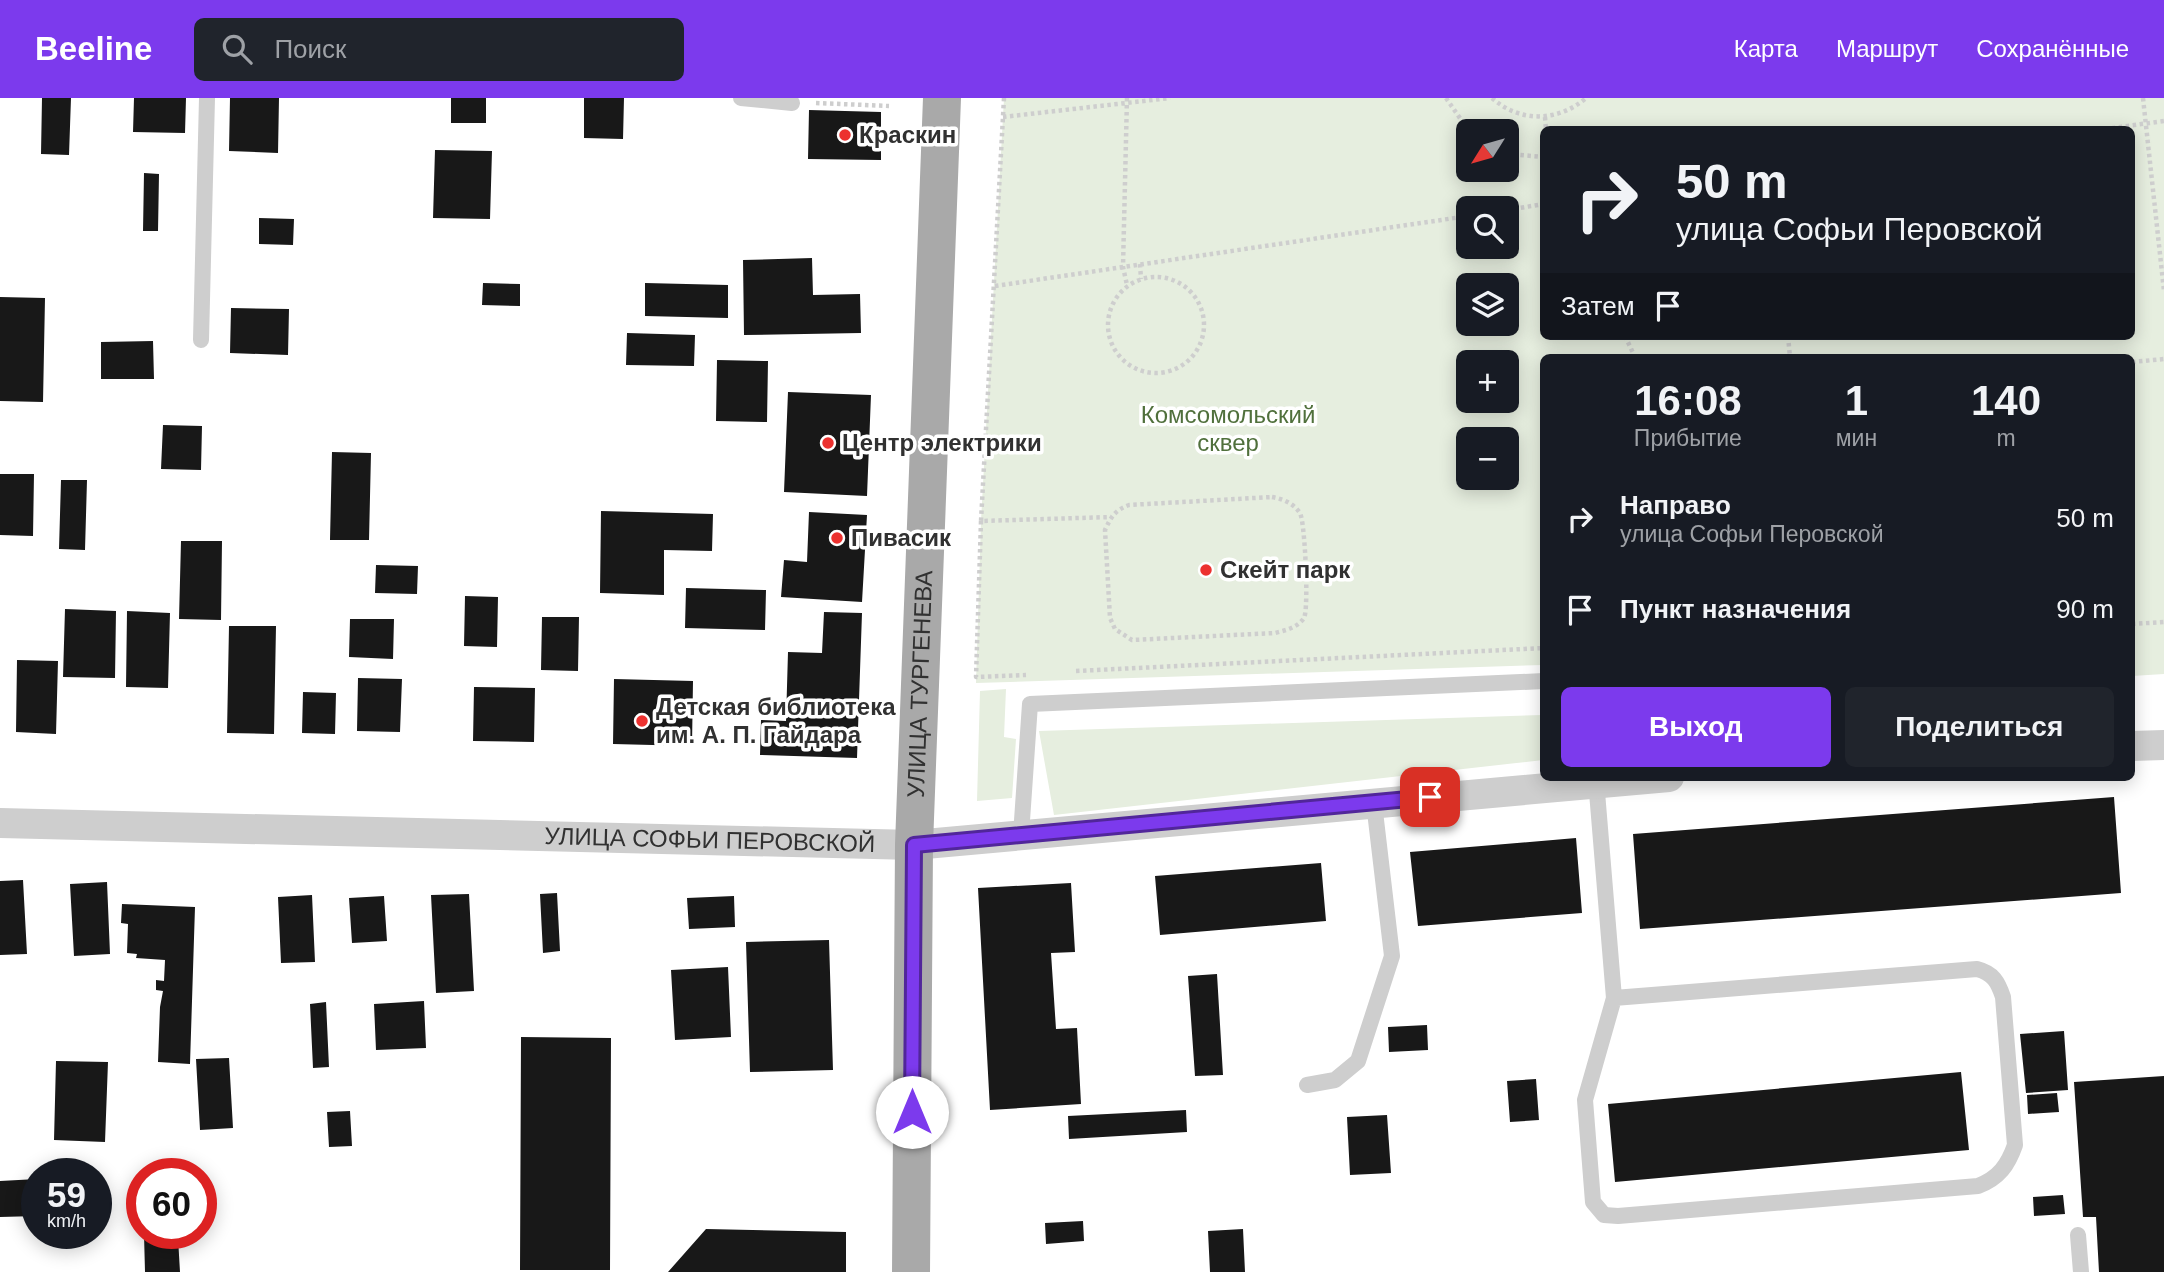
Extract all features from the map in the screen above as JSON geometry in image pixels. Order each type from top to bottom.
[{"type":"main road","name":"УЛИЦА ТУРГЕНЕВА","points":[[911,1272],[914,845],[942,98]]},
{"type":"street","points":[[2135,746],[2164,745]]},
{"type":"street","name":"УЛИЦА СОФЬИ ПЕРОВСКОЙ","points":[[0,823],[914,845],[1374,803],[1578,781]]},
{"type":"lane","points":[[201,340],[207,98]]},
{"type":"lane","points":[[741,98],[792,103]]},
{"type":"lane","points":[[1021,835],[1030,704],[1540,681]]},
{"type":"lane","points":[[1596,781],[1614,998],[1585,1100],[1591,1196],[1596,1208],[1604,1215],[1632,1215],[1978,1186],[2000,1174],[2010,1159],[2015,1145],[2003,997],[1993,976],[1986,971],[1977,969],[1614,998]]},
{"type":"lane","points":[[1307,1085],[1335,1080],[1358,1061],[1392,956],[1374,803]]},
{"type":"lane","points":[[2078,1235],[2081,1272]]},
{"type":"path","points":[[1004,98],[981,522],[976,677],[1032,674]]},
{"type":"path","points":[[1003,117],[1170,98]]},
{"type":"path","points":[[1446,98],[1461,119]]},
{"type":"path","points":[[1492,98],[1502,107],[1522,116],[1545,117],[1566,112],[1586,98]]},
{"type":"path","points":[[2143,98],[2164,291]]},
{"type":"path","points":[[1127,101],[1123,267],[1127,286]]},
{"type":"path","points":[[792,103],[889,106]]},
{"type":"path","points":[[1545,117],[1546,126]]},
{"type":"path","points":[[2125,126],[2164,121]]},
{"type":"path","points":[[1519,155],[1540,157]]},
{"type":"path","points":[[1519,208],[1540,205]]},
{"type":"path","points":[[995,286],[1456,218]]},
{"type":"path","points":[[1140,264],[1141,279]]},
{"type":"path","points":[[1164,278],[1186,287],[1197,300],[1203,315],[1199,348],[1189,361],[1174,370],[1159,373],[1142,371],[1128,365],[1117,354],[1110,340],[1107,325],[1110,310],[1127,286],[1141,279],[1164,278]]},
{"type":"path","points":[[2135,362],[2164,359]]},
{"type":"path","points":[[981,522],[1111,517],[1118,509],[1129,505],[1272,497],[1283,499],[1293,506],[1303,519],[1307,609],[1304,617],[1288,630],[1275,633],[1132,640],[1120,635],[1110,618],[1105,530],[1111,517]]},
{"type":"path","points":[[2135,624],[2164,622]]},
{"type":"path","points":[[1073,672],[1540,648]]},
{"type":"green space","name":"Комсомольский сквер","points":[[1004,98],[2164,98],[2164,674],[2135,676],[2135,354],[1540,354],[1540,665],[976,683],[981,521]]},
{"type":"green space","points":[[1006,689],[1004,737],[1016,739],[1012,798],[977,801],[980,691]]},
{"type":"green space","points":[[1540,715],[1540,760],[1054,815],[1039,731]]},
{"type":"building","points":[[42,98],[71,98],[69,155],[41,154]]},
{"type":"building","points":[[134,98],[186,98],[185,133],[133,132]]},
{"type":"building","points":[[230,98],[279,98],[278,153],[229,151]]},
{"type":"building","points":[[451,98],[486,98],[486,123],[451,123]]},
{"type":"building","points":[[584,98],[624,98],[623,139],[584,138]]},
{"type":"building","name":"Краскин","points":[[809,110],[881,112],[881,160],[808,159]]},
{"type":"building","points":[[435,150],[492,151],[490,219],[433,218]]},
{"type":"building","points":[[144,173],[159,174],[158,231],[143,231]]},
{"type":"building","points":[[259,218],[294,219],[293,245],[259,244]]},
{"type":"building","points":[[812,258],[813,295],[860,294],[861,333],[744,335],[743,260]]},
{"type":"building","points":[[483,283],[520,284],[520,306],[482,305]]},
{"type":"building","points":[[645,283],[728,285],[728,318],[645,316]]},
{"type":"building","points":[[0,297],[45,298],[43,402],[0,401]]},
{"type":"building","points":[[231,308],[289,309],[288,355],[230,353]]},
{"type":"building","points":[[627,333],[695,335],[694,366],[626,365]]},
{"type":"building","points":[[153,341],[154,379],[101,379],[101,342]]},
{"type":"building","points":[[717,360],[768,361],[767,422],[716,421]]},
{"type":"building","name":"Центр электрики","points":[[788,392],[871,395],[867,496],[784,492]]},
{"type":"building","points":[[163,425],[202,426],[201,470],[161,469]]},
{"type":"building","points":[[332,452],[371,453],[369,540],[330,540]]},
{"type":"building","points":[[0,474],[34,474],[33,536],[0,535]]},
{"type":"building","points":[[61,480],[87,480],[85,550],[59,549]]},
{"type":"building","points":[[601,511],[713,514],[712,551],[664,550],[664,595],[600,593]]},
{"type":"building","name":"Пивасик","points":[[809,512],[867,515],[862,602],[781,597],[784,560],[807,562]]},
{"type":"building","points":[[181,541],[222,541],[221,620],[179,619]]},
{"type":"building","points":[[376,565],[418,566],[417,594],[375,593]]},
{"type":"building","points":[[686,588],[766,590],[765,630],[685,628]]},
{"type":"building","points":[[465,596],[498,597],[497,647],[464,646]]},
{"type":"building","points":[[65,609],[116,611],[115,678],[63,677]]},
{"type":"building","points":[[127,611],[170,613],[168,688],[126,687]]},
{"type":"building","points":[[824,612],[862,613],[857,758],[760,755],[761,720],[786,721],[788,652],[822,653]]},
{"type":"building","points":[[542,617],[579,617],[578,671],[541,670]]},
{"type":"building","points":[[350,619],[394,619],[393,659],[349,657]]},
{"type":"building","points":[[229,626],[276,626],[274,734],[227,733]]},
{"type":"building","points":[[17,660],[58,661],[56,734],[16,732]]},
{"type":"building","points":[[358,678],[402,679],[400,732],[357,731]]},
{"type":"building","points":[[614,679],[693,681],[692,746],[613,744]]},
{"type":"building","points":[[474,687],[535,688],[534,742],[473,741]]},
{"type":"building","points":[[303,692],[336,693],[335,734],[302,733]]},
{"type":"building","points":[[2114,797],[2121,893],[1640,929],[1633,834]]},
{"type":"building","points":[[1576,838],[1582,913],[1418,926],[1410,852]]},
{"type":"building","points":[[1321,863],[1326,921],[1160,935],[1155,876]]},
{"type":"building","points":[[23,880],[27,954],[0,955],[0,881]]},
{"type":"building","points":[[107,882],[110,954],[74,956],[70,884]]},
{"type":"building","points":[[1071,883],[1075,952],[1051,953],[1056,1029],[1077,1028],[1081,1104],[990,1110],[978,888]]},
{"type":"building","points":[[557,893],[560,951],[543,953],[540,894]]},
{"type":"building","points":[[469,894],[474,991],[436,993],[431,895]]},
{"type":"building","points":[[312,895],[315,962],[281,963],[278,897]]},
{"type":"building","points":[[384,896],[387,941],[352,943],[349,898]]},
{"type":"building","points":[[734,896],[735,927],[689,929],[687,898]]},
{"type":"building","points":[[122,904],[195,907],[190,1064],[158,1062],[163,991],[156,990],[156,980],[164,981],[165,960],[136,958],[137,954],[127,953],[128,924],[121,923]]},
{"type":"building","points":[[829,940],[833,1070],[750,1072],[746,942]]},
{"type":"building","points":[[728,967],[731,1037],[675,1040],[671,970]]},
{"type":"building","points":[[1217,974],[1223,1075],[1195,1076],[1188,976]]},
{"type":"building","points":[[424,1001],[426,1048],[376,1050],[374,1004]]},
{"type":"building","points":[[326,1002],[329,1067],[313,1068],[310,1004]]},
{"type":"building","points":[[1427,1025],[1428,1050],[1389,1052],[1388,1027]]},
{"type":"building","points":[[2064,1031],[2068,1090],[2026,1093],[2020,1034]]},
{"type":"building","points":[[521,1037],[611,1038],[610,1270],[520,1270]]},
{"type":"building","points":[[229,1058],[233,1128],[200,1130],[196,1059]]},
{"type":"building","points":[[56,1061],[108,1062],[105,1142],[54,1140]]},
{"type":"building","points":[[1961,1072],[1969,1150],[1615,1182],[1608,1104]]},
{"type":"building","points":[[2164,1076],[2164,1272],[2099,1272],[2096,1217],[2083,1217],[2074,1082]]},
{"type":"building","points":[[1536,1079],[1539,1120],[1510,1122],[1507,1081]]},
{"type":"building","points":[[2057,1093],[2059,1112],[2028,1114],[2027,1095]]},
{"type":"building","points":[[1186,1110],[1187,1132],[1069,1139],[1068,1116]]},
{"type":"building","points":[[350,1111],[352,1146],[329,1147],[327,1112]]},
{"type":"building","points":[[1387,1115],[1391,1173],[1350,1175],[1347,1117]]},
{"type":"building","points":[[21,1180],[21,1216],[0,1217],[0,1181]]},
{"type":"building","points":[[2063,1195],[2065,1214],[2034,1216],[2033,1197]]},
{"type":"building","points":[[1083,1221],[1084,1241],[1046,1244],[1045,1223]]},
{"type":"building","points":[[706,1229],[846,1232],[846,1272],[668,1272]]},
{"type":"building","points":[[1243,1229],[1245,1272],[1210,1272],[1208,1231]]},
{"type":"building","points":[[144,1249],[179,1249],[180,1272],[145,1272]]},
{"type":"place","name":"Краскин","points":[[845,135]]},
{"type":"place","name":"Центр электрики","points":[[828,443]]},
{"type":"place","name":"Пивасик","points":[[837,538]]},
{"type":"place","name":"Скейт парк","points":[[1206,570]]},
{"type":"place","name":"Детская библиотека им. А. П. Гайдара","points":[[642,721]]},
{"type":"route","points":[[912,1112],[914,845],[1430,797]]}]
